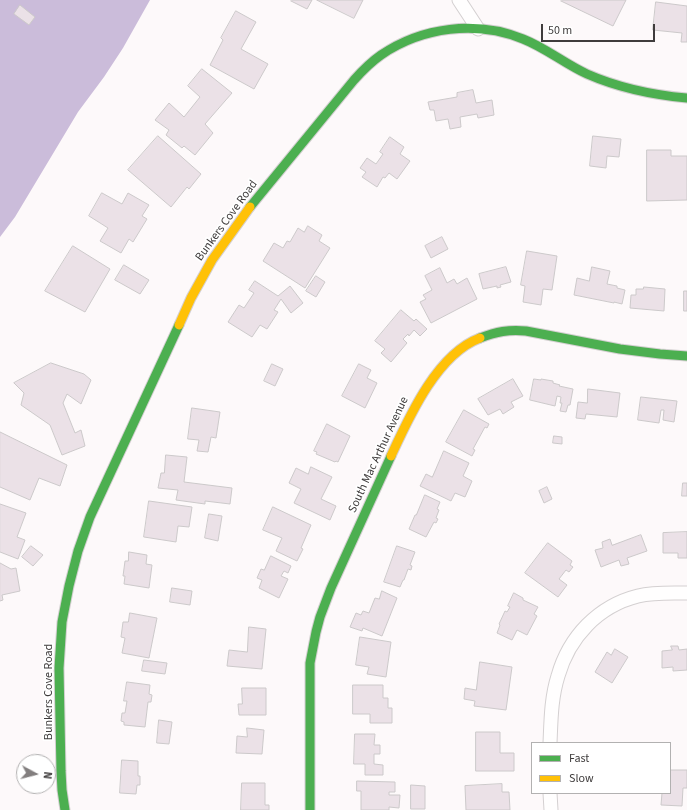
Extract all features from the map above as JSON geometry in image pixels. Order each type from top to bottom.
[{"type":"street","points":[[459,0],[478,29]]},
{"type":"street","name":"Bunkers Cove Road","points":[[65,810],[61,780],[59,658],[63,616],[70,581],[79,548],[90,517],[191,298],[212,260],[244,215],[354,80],[367,66],[381,55],[400,44],[412,39],[445,30],[467,28],[493,31],[521,39],[579,70],[624,87],[657,95],[687,98]]},
{"type":"street","name":"South Mac Arthur Avenue","points":[[310,810],[310,663],[316,628],[334,583],[413,408],[443,364],[475,339],[489,334],[511,330],[533,332],[631,351],[687,356]]},
{"type":"street","points":[[550,742],[551,715],[557,677],[564,660],[581,632],[598,615],[627,599],[646,594],[687,593]]},
{"type":"street","points":[[550,794],[551,810]]},
{"type":"shaded area","points":[[0,0],[150,0],[123,48],[78,112],[15,217],[0,237]]},
{"type":"building","points":[[312,0],[307,9],[291,1]]},
{"type":"building","points":[[317,0],[363,0],[354,18]]},
{"type":"building","points":[[626,0],[613,26],[561,1]]},
{"type":"building","points":[[656,2],[687,6],[687,42],[681,42],[682,33],[653,30]]},
{"type":"building","points":[[20,5],[35,17],[29,25],[14,14]]},
{"type":"building","points":[[236,11],[256,22],[241,49],[268,64],[254,89],[210,65],[223,40],[221,38]]},
{"type":"building","points":[[202,69],[232,93],[205,124],[213,133],[195,155],[184,146],[182,148],[166,135],[169,130],[155,120],[169,103],[184,117],[200,97],[188,86]]},
{"type":"building","points":[[473,90],[476,103],[492,100],[494,115],[478,118],[477,114],[460,117],[461,127],[450,129],[448,119],[436,121],[434,110],[430,110],[428,102],[457,97],[457,93]]},
{"type":"building","points":[[158,136],[201,174],[189,189],[187,187],[171,207],[128,170]]},
{"type":"building","points":[[593,136],[621,139],[619,157],[607,156],[606,168],[590,166]]},
{"type":"building","points":[[390,137],[404,147],[400,154],[410,161],[397,179],[389,173],[385,178],[383,177],[377,187],[362,177],[366,172],[360,168],[367,158],[376,164],[383,154],[380,152]]},
{"type":"building","points":[[647,150],[671,150],[671,156],[687,156],[687,200],[647,201]]},
{"type":"building","points":[[102,193],[122,204],[128,193],[149,205],[142,216],[147,219],[133,242],[129,239],[121,253],[100,241],[108,228],[89,216]]},
{"type":"building","points":[[308,226],[322,235],[319,241],[330,248],[305,288],[263,261],[274,243],[283,248],[287,241],[290,242],[298,228],[304,232]]},
{"type":"building","points":[[442,237],[448,249],[431,258],[425,246]]},
{"type":"building","points":[[73,246],[110,269],[85,312],[45,291]]},
{"type":"building","points":[[527,251],[557,256],[552,290],[543,289],[541,305],[523,302],[525,286],[521,285]]},
{"type":"building","points":[[124,265],[149,280],[140,294],[115,280]]},
{"type":"building","points":[[506,267],[511,282],[500,285],[501,287],[497,288],[497,286],[483,289],[479,274]]},
{"type":"building","points":[[592,267],[610,271],[607,284],[617,286],[617,288],[625,290],[622,304],[574,295],[577,278],[589,281]]},
{"type":"building","points":[[440,268],[447,283],[454,279],[457,284],[467,278],[477,299],[431,323],[420,302],[426,299],[423,295],[432,290],[425,276]]},
{"type":"building","points":[[316,276],[325,282],[316,297],[306,291]]},
{"type":"building","points":[[255,281],[278,296],[290,286],[303,303],[291,313],[281,299],[274,310],[278,312],[267,329],[260,325],[252,337],[228,322],[239,305],[244,308],[254,293],[249,290]]},
{"type":"building","points":[[644,287],[665,289],[664,311],[630,308],[631,295],[636,295],[636,289],[643,289]]},
{"type":"building","points":[[684,291],[687,291],[687,311],[684,311]]},
{"type":"building","points":[[401,310],[414,321],[416,319],[427,329],[420,336],[414,330],[409,336],[408,334],[403,339],[407,343],[391,362],[381,353],[385,349],[375,341]]},
{"type":"building","points":[[51,363],[84,374],[91,380],[81,404],[67,394],[63,403],[75,433],[81,430],[85,446],[62,455],[50,425],[21,405],[24,393],[14,383]]},
{"type":"building","points":[[272,364],[283,369],[275,386],[264,381]]},
{"type":"building","points":[[359,364],[371,370],[367,378],[377,383],[365,408],[342,396]]},
{"type":"building","points":[[513,379],[523,396],[511,402],[514,407],[503,414],[500,409],[488,415],[478,399]]},
{"type":"building","points":[[534,379],[553,381],[553,383],[560,385],[559,386],[573,389],[570,405],[568,405],[566,412],[560,411],[562,403],[560,403],[561,397],[557,396],[555,406],[530,400]]},
{"type":"building","points":[[588,389],[620,393],[617,417],[586,414],[585,419],[576,418],[578,402],[587,403]]},
{"type":"building","points":[[641,397],[677,401],[674,422],[663,420],[664,410],[661,410],[659,423],[638,420]]},
{"type":"building","points":[[192,408],[220,412],[216,438],[211,437],[208,452],[197,451],[199,440],[188,439]]},
{"type":"building","points":[[464,410],[489,424],[487,428],[485,427],[473,449],[475,450],[472,456],[446,442]]},
{"type":"building","points":[[327,424],[350,436],[338,462],[316,454],[317,452],[314,451]]},
{"type":"building","points":[[0,432],[67,465],[60,486],[39,478],[30,500],[0,487]]},
{"type":"building","points":[[554,436],[562,437],[562,444],[553,443]]},
{"type":"building","points":[[444,451],[469,463],[463,476],[472,481],[465,497],[455,493],[451,501],[420,486],[426,474],[432,477]]},
{"type":"building","points":[[166,455],[187,457],[184,482],[232,488],[230,504],[205,501],[205,504],[176,500],[178,490],[158,488],[161,473],[164,473]]},
{"type":"building","points":[[311,467],[332,477],[321,499],[336,506],[330,520],[294,503],[301,489],[289,483],[296,468],[308,474]]},
{"type":"building","points":[[683,483],[687,483],[687,496],[682,496]]},
{"type":"building","points":[[547,487],[552,499],[544,503],[539,491]]},
{"type":"building","points":[[425,495],[440,502],[437,509],[439,510],[436,518],[438,519],[436,523],[434,522],[426,537],[409,529]]},
{"type":"building","points":[[149,501],[192,507],[189,527],[178,526],[176,542],[144,537]]},
{"type":"building","points":[[0,504],[26,513],[17,537],[25,540],[18,559],[0,552]]},
{"type":"building","points":[[273,507],[311,525],[301,548],[303,549],[297,561],[276,551],[282,538],[263,530]]},
{"type":"building","points":[[209,514],[222,516],[218,541],[205,538]]},
{"type":"building","points":[[687,532],[687,558],[678,558],[678,553],[663,553],[663,533]]},
{"type":"building","points":[[641,535],[647,551],[627,558],[629,564],[621,566],[619,560],[601,567],[595,550],[603,548],[602,542],[610,539],[612,545]]},
{"type":"building","points":[[548,543],[572,561],[570,565],[573,567],[569,572],[566,570],[559,579],[567,585],[558,597],[525,573]]},
{"type":"building","points":[[31,546],[43,555],[33,566],[22,557]]},
{"type":"building","points":[[397,546],[415,552],[410,565],[412,566],[411,570],[408,569],[400,587],[384,582]]},
{"type":"building","points":[[129,552],[147,555],[146,564],[152,565],[149,588],[124,584],[125,576],[123,576],[125,561],[128,561]]},
{"type":"building","points":[[271,556],[291,566],[288,573],[284,571],[281,576],[288,579],[279,598],[259,588],[262,580],[257,578],[261,569],[264,570]]},
{"type":"building","points":[[0,563],[11,569],[16,568],[20,591],[2,595],[3,600],[0,601]]},
{"type":"building","points":[[172,588],[192,591],[190,605],[170,602]]},
{"type":"building","points":[[382,591],[397,598],[382,636],[363,628],[362,631],[350,627],[356,613],[361,615],[363,611],[369,613],[375,598],[379,599]]},
{"type":"building","points":[[514,593],[523,598],[523,600],[538,607],[534,614],[537,616],[527,635],[517,630],[512,640],[497,633],[505,611],[507,612],[510,607],[508,606]]},
{"type":"building","points":[[130,613],[157,618],[149,658],[122,653],[125,638],[121,637],[123,622],[128,622]]},
{"type":"building","points":[[249,627],[266,629],[262,669],[227,666],[229,650],[247,652]]},
{"type":"building","points":[[360,637],[391,642],[386,677],[367,674],[369,667],[356,665]]},
{"type":"building","points":[[671,646],[678,646],[679,650],[687,649],[687,670],[673,671],[673,667],[662,668],[662,651],[672,650]]},
{"type":"building","points":[[615,649],[628,657],[612,683],[595,672],[607,652],[611,655]]},
{"type":"building","points":[[144,660],[167,663],[165,674],[142,671]]},
{"type":"building","points":[[480,662],[512,667],[506,710],[474,706],[475,701],[464,699],[465,688],[476,690]]},
{"type":"building","points":[[127,682],[150,685],[149,694],[152,695],[151,702],[148,702],[145,727],[124,725],[124,722],[121,721],[122,713],[125,713],[127,701],[124,701]]},
{"type":"building","points":[[353,685],[383,685],[383,698],[388,698],[388,708],[392,708],[392,723],[370,723],[370,714],[353,714]]},
{"type":"building","points":[[242,688],[266,688],[266,715],[239,715],[238,704],[242,704]]},
{"type":"building","points":[[159,720],[172,722],[169,744],[157,743]]},
{"type":"building","points":[[247,728],[264,730],[262,754],[236,753],[237,736],[247,737]]},
{"type":"building","points":[[476,732],[500,732],[500,753],[514,753],[514,771],[476,771]]},
{"type":"building","points":[[355,734],[375,734],[374,745],[380,745],[380,754],[374,754],[374,764],[383,765],[383,775],[365,775],[365,764],[354,764]]},
{"type":"building","points":[[122,760],[138,761],[138,776],[140,776],[140,785],[137,785],[136,794],[120,793]]},
{"type":"building","points":[[671,770],[687,770],[687,788],[683,788],[682,806],[661,805],[662,794],[671,794]]},
{"type":"building","points":[[357,781],[395,782],[395,792],[389,792],[389,795],[400,795],[399,808],[389,807],[389,810],[361,810],[361,791],[357,791]]},
{"type":"building","points":[[242,783],[265,783],[265,805],[269,805],[269,810],[241,810]]},
{"type":"building","points":[[502,784],[502,792],[509,792],[510,810],[466,810],[465,786]]},
{"type":"building","points":[[411,785],[425,786],[425,809],[411,809]]},
{"type":"traffic: fast","points":[[250,207],[354,80],[367,67],[381,55],[397,45],[432,33],[450,29],[468,28],[505,33],[523,39],[548,51],[579,70],[599,79],[636,90],[687,98]]},
{"type":"traffic: fast","points":[[65,810],[61,771],[59,668],[62,622],[69,586],[78,551],[90,517],[179,325]]},
{"type":"traffic: fast","points":[[480,338],[514,330],[526,331],[620,349],[687,356]]},
{"type":"traffic: fast","points":[[310,810],[310,663],[316,632],[331,588],[391,456]]},
{"type":"traffic: slow","points":[[179,325],[191,298],[212,260],[250,207]]},
{"type":"traffic: slow","points":[[391,456],[406,423],[426,388],[438,372],[450,358],[465,346],[480,338]]}]
